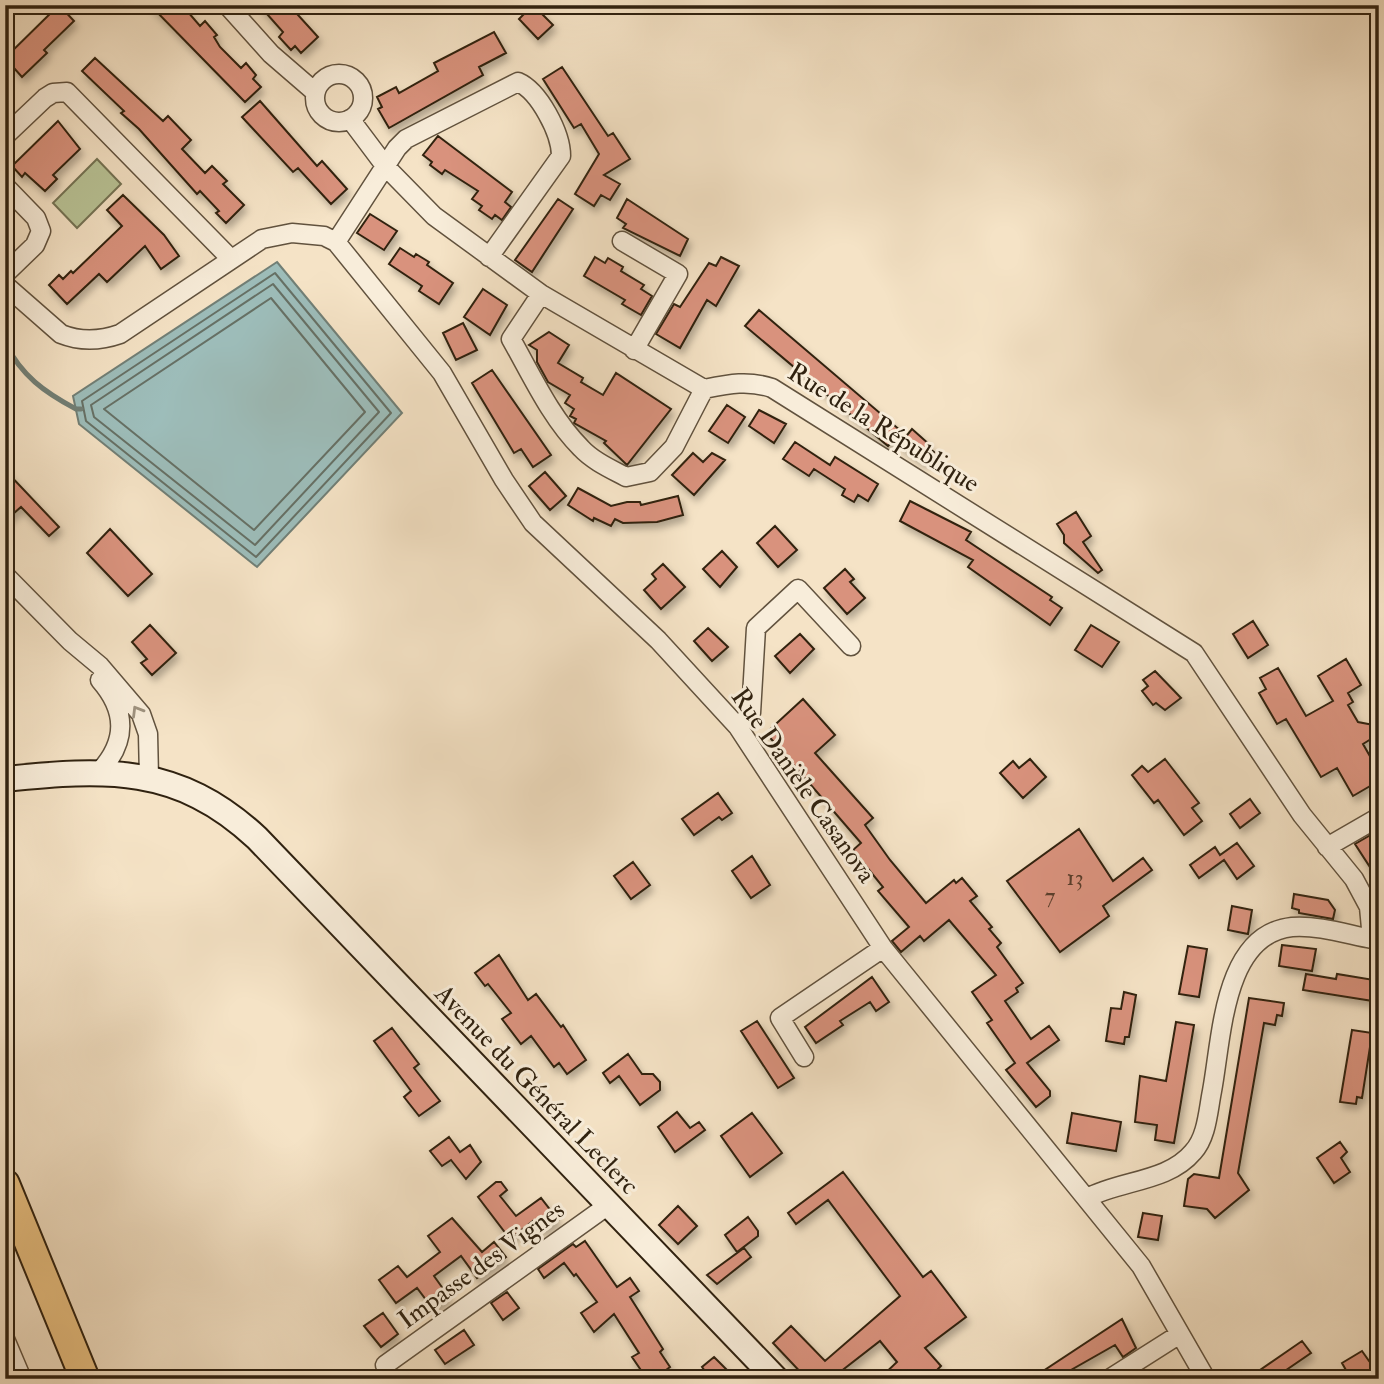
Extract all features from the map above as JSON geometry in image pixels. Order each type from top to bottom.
[{"type":"main road","name":"Avenue du Général Leclerc","points":[[5,779],[100,772],[141,775],[214,803],[257,838],[607,1206],[776,1379]]},
{"type":"main road","points":[[5,1184],[85,1379]]},
{"type":"main road","points":[[5,1211],[67,1379]]},
{"type":"street","points":[[227,5],[271,54],[315,92]]},
{"type":"street","points":[[339,73],[354,78],[363,92],[362,108],[351,119],[335,122],[321,114],[317,108],[315,92],[324,78],[331,74],[339,73]]},
{"type":"street","points":[[5,285],[61,334],[83,340],[104,339],[120,334],[262,239],[280,234],[308,233],[336,242],[397,148],[419,130],[511,83],[527,86],[557,135],[561,156],[489,257]]},
{"type":"street","points":[[5,136],[53,93],[67,92],[231,259]]},
{"type":"street","points":[[351,119],[386,167],[434,216],[541,294],[704,389],[674,447],[650,472],[626,477],[601,463],[581,449],[555,415],[511,339],[541,294]]},
{"type":"street","points":[[5,186],[36,218],[41,231],[34,245],[5,274]]},
{"type":"street","points":[[622,241],[678,274],[634,350]]},
{"type":"street","name":"Rue Danièle Casanova","points":[[336,242],[442,373],[504,480],[533,523],[658,639],[738,727],[883,948],[1141,1266],[1206,1379]]},
{"type":"street","name":"Rue de la République","points":[[704,389],[736,382],[754,382],[772,388],[1194,653],[1327,847]]},
{"type":"street","points":[[5,575],[70,641],[100,666],[141,714],[148,734],[141,775]]},
{"type":"street","points":[[738,727],[751,713],[756,628],[798,589],[851,646]]},
{"type":"street","points":[[70,641],[112,694],[118,714],[121,737],[115,755],[100,772]]},
{"type":"street","points":[[1087,1198],[1118,1184],[1161,1175],[1194,1152],[1205,1124],[1228,1001],[1240,963],[1258,940],[1269,933],[1295,927],[1375,939],[1369,907],[1354,879],[1327,847],[1379,817]]},
{"type":"street","points":[[804,1057],[780,1018],[883,948]]},
{"type":"street","name":"Impasse des Vignes","points":[[385,1365],[607,1206]]},
{"type":"street","points":[[1110,1379],[1180,1334]]},
{"type":"street","points":[[5,1339],[22,1379]]},
{"type":"green space","points":[[97,159],[121,184],[77,228],[53,203]]},
{"type":"water","points":[[277,262],[402,413],[257,567],[79,424],[73,396]]},
{"type":"building","points":[[59,5],[74,21],[44,50],[47,53],[22,77],[5,58]]},
{"type":"building","points":[[150,5],[182,5],[200,26],[205,21],[217,35],[214,37],[220,47],[241,68],[246,63],[256,75],[253,79],[261,87],[245,102]]},
{"type":"building","points":[[259,5],[289,5],[318,37],[301,53],[295,46],[291,50],[279,37],[283,32]]},
{"type":"building","points":[[533,5],[553,25],[538,39],[519,19]]},
{"type":"building","points":[[494,32],[506,53],[479,67],[483,75],[389,128],[378,109],[382,107],[377,97],[396,87],[399,93],[438,71],[434,63]]},
{"type":"building","points":[[95,58],[163,121],[168,116],[191,140],[182,149],[205,173],[212,166],[227,181],[223,184],[244,205],[226,223],[216,213],[219,211],[200,191],[197,194],[139,129],[121,113],[124,111],[82,71]]},
{"type":"building","points":[[562,67],[608,136],[613,133],[630,159],[604,175],[620,184],[610,200],[601,195],[594,206],[575,194],[599,154],[581,124],[574,128],[543,79]]},
{"type":"building","points":[[260,101],[317,166],[322,161],[347,189],[331,204],[298,168],[293,172],[242,117]]},
{"type":"building","points":[[58,121],[80,149],[53,175],[57,179],[45,191],[25,173],[22,177],[12,166]]},
{"type":"building","points":[[438,136],[512,192],[505,202],[511,207],[502,220],[495,215],[492,219],[479,210],[482,206],[472,199],[478,191],[445,170],[442,174],[430,165],[432,162],[423,155]]},
{"type":"building","points":[[123,195],[164,235],[179,256],[161,269],[145,246],[107,282],[99,274],[67,304],[49,285],[59,275],[63,279],[71,271],[73,273],[122,226],[107,210]]},
{"type":"building","points":[[558,199],[573,209],[532,272],[515,260]]},
{"type":"building","points":[[627,199],[688,239],[680,256],[623,228],[626,224],[617,218]]},
{"type":"building","points":[[370,214],[397,231],[384,250],[357,233]]},
{"type":"building","points":[[400,248],[429,262],[427,265],[453,283],[439,304],[419,291],[422,286],[389,264]]},
{"type":"building","points":[[595,257],[605,263],[608,258],[623,267],[621,271],[644,285],[641,289],[652,296],[641,315],[622,304],[625,300],[584,276]]},
{"type":"building","points":[[721,257],[739,266],[716,306],[707,300],[680,348],[656,334],[674,304],[680,307],[709,263],[716,266]]},
{"type":"building","points":[[483,289],[507,305],[490,335],[464,317]]},
{"type":"building","points":[[759,310],[901,431],[888,446],[745,326]]},
{"type":"building","points":[[463,323],[477,350],[456,360],[443,333]]},
{"type":"building","points":[[549,332],[569,345],[558,363],[583,378],[581,382],[603,395],[616,373],[671,409],[627,465],[604,443],[606,441],[574,423],[576,419],[570,416],[574,409],[565,403],[570,395],[548,382],[537,362],[537,350],[529,345]]},
{"type":"building","points":[[492,370],[551,455],[533,467],[521,449],[514,453],[472,383]]},
{"type":"building","points":[[727,405],[745,417],[728,443],[709,431]]},
{"type":"building","points":[[759,410],[786,424],[774,443],[749,426]]},
{"type":"building","points":[[912,429],[934,452],[924,463],[899,445]]},
{"type":"building","points":[[795,442],[830,465],[835,457],[878,484],[868,501],[858,495],[854,502],[842,495],[845,489],[814,469],[809,476],[783,459]]},
{"type":"building","points":[[693,453],[703,462],[712,453],[725,460],[694,495],[672,475]]},
{"type":"building","points":[[5,470],[59,527],[49,536],[21,507],[5,521]]},
{"type":"building","points":[[545,472],[566,496],[550,510],[529,486]]},
{"type":"building","points":[[578,488],[611,506],[627,502],[640,502],[641,505],[678,496],[683,515],[657,522],[623,523],[615,519],[611,526],[594,518],[593,521],[568,505]]},
{"type":"building","points":[[910,501],[971,532],[966,540],[1052,597],[1050,600],[1062,608],[1050,625],[968,567],[973,560],[900,521]]},
{"type":"building","points":[[1076,512],[1091,536],[1083,542],[1102,570],[1098,573],[1064,543],[1064,535],[1057,524]]},
{"type":"building","points":[[775,526],[797,550],[778,567],[757,543]]},
{"type":"building","points":[[110,529],[152,574],[128,596],[87,553]]},
{"type":"building","points":[[722,551],[737,567],[720,587],[703,569]]},
{"type":"building","points":[[663,564],[685,587],[661,609],[644,590],[656,579],[652,574]]},
{"type":"building","points":[[845,569],[854,579],[850,582],[865,598],[847,614],[824,588]]},
{"type":"building","points":[[1253,621],[1268,645],[1248,658],[1233,634]]},
{"type":"building","points":[[150,625],[176,653],[152,675],[141,663],[147,659],[132,642]]},
{"type":"building","points":[[1091,625],[1119,642],[1102,667],[1075,650]]},
{"type":"building","points":[[708,628],[728,647],[712,661],[694,641]]},
{"type":"building","points":[[800,634],[814,649],[790,673],[775,656]]},
{"type":"building","points":[[1346,659],[1361,685],[1348,693],[1353,702],[1348,705],[1358,722],[1379,726],[1379,734],[1363,744],[1379,772],[1373,776],[1377,782],[1353,796],[1337,768],[1321,777],[1286,719],[1277,724],[1259,693],[1266,689],[1260,678],[1278,668],[1306,716],[1333,701],[1318,676]]},
{"type":"building","points":[[1155,671],[1181,698],[1165,710],[1156,703],[1153,705],[1142,691],[1148,686],[1143,680]]},
{"type":"building","points":[[803,699],[835,735],[815,753],[873,818],[865,825],[926,903],[954,880],[956,883],[962,878],[977,896],[970,901],[992,927],[989,929],[1001,943],[997,947],[1023,983],[1016,988],[1018,992],[1005,1001],[1031,1039],[1049,1026],[1059,1040],[1027,1063],[1050,1091],[1050,1096],[1036,1107],[1006,1070],[1015,1063],[987,1023],[992,1020],[972,992],[996,975],[949,920],[924,941],[920,936],[901,952],[892,941],[909,927],[878,891],[883,887],[853,850],[861,843],[766,733]]},
{"type":"building","points":[[1030,759],[1046,777],[1023,798],[1000,773],[1013,761],[1019,768]]},
{"type":"building","points":[[1165,759],[1199,803],[1192,808],[1202,821],[1184,835],[1158,800],[1154,803],[1132,775],[1142,766],[1148,772]]},
{"type":"building","points":[[718,793],[732,813],[722,820],[719,817],[694,835],[682,819]]},
{"type":"building","points":[[1250,799],[1260,813],[1240,828],[1230,814]]},
{"type":"building","points":[[1079,829],[1113,881],[1143,858],[1152,870],[1103,906],[1109,916],[1060,952],[1007,881]]},
{"type":"building","points":[[1374,833],[1379,840],[1379,881],[1355,844]]},
{"type":"building","points":[[1237,843],[1254,866],[1237,879],[1224,860],[1199,878],[1190,865],[1215,847],[1220,855]]},
{"type":"building","points":[[752,856],[770,885],[751,898],[732,871]]},
{"type":"building","points":[[633,862],[650,885],[631,899],[614,876]]},
{"type":"building","points":[[1294,894],[1328,900],[1335,910],[1333,919],[1299,913],[1299,910],[1292,908]]},
{"type":"building","points":[[1232,906],[1252,910],[1248,934],[1228,930]]},
{"type":"building","points":[[1282,945],[1316,949],[1312,971],[1279,966]]},
{"type":"building","points":[[1188,946],[1207,949],[1199,997],[1179,994]]},
{"type":"building","points":[[499,955],[528,1000],[536,994],[561,1027],[563,1025],[586,1060],[567,1074],[559,1063],[554,1067],[531,1036],[521,1044],[502,1019],[511,1013],[488,984],[485,986],[475,973]]},
{"type":"building","points":[[1306,974],[1336,979],[1337,974],[1374,980],[1374,984],[1379,985],[1379,1002],[1303,990]]},
{"type":"building","points":[[872,977],[889,1002],[876,1011],[870,1002],[840,1021],[843,1025],[816,1043],[805,1027]]},
{"type":"building","points":[[1124,992],[1136,995],[1129,1037],[1125,1037],[1124,1044],[1106,1041],[1111,1008],[1121,1009]]},
{"type":"building","points":[[1249,998],[1284,1003],[1282,1016],[1277,1015],[1275,1025],[1264,1023],[1238,1173],[1249,1190],[1215,1218],[1207,1209],[1184,1206],[1188,1179],[1194,1174],[1219,1178]]},
{"type":"building","points":[[757,1021],[794,1078],[778,1088],[741,1031]]},
{"type":"building","points":[[1176,1022],[1194,1025],[1174,1143],[1155,1140],[1157,1125],[1135,1122],[1140,1076],[1166,1081]]},
{"type":"building","points":[[392,1028],[419,1064],[414,1068],[440,1101],[419,1116],[404,1097],[411,1091],[374,1041]]},
{"type":"building","points":[[1352,1030],[1379,1034],[1379,1049],[1370,1047],[1362,1098],[1357,1097],[1356,1104],[1340,1102]]},
{"type":"building","points":[[628,1054],[642,1074],[653,1074],[660,1082],[660,1090],[640,1105],[619,1076],[610,1083],[603,1073]]},
{"type":"building","points":[[677,1112],[690,1128],[699,1122],[705,1130],[675,1152],[658,1127]]},
{"type":"building","points":[[752,1113],[782,1153],[750,1177],[721,1136]]},
{"type":"building","points":[[1072,1113],[1121,1122],[1116,1151],[1067,1143]]},
{"type":"building","points":[[449,1137],[460,1152],[470,1145],[481,1162],[466,1179],[451,1160],[442,1166],[430,1151]]},
{"type":"building","points":[[1340,1142],[1347,1152],[1341,1158],[1350,1172],[1334,1183],[1317,1158]]},
{"type":"building","points":[[843,1172],[923,1277],[931,1271],[966,1317],[925,1348],[941,1366],[928,1379],[879,1379],[897,1362],[880,1341],[831,1379],[807,1379],[773,1343],[791,1326],[825,1361],[900,1296],[828,1200],[796,1224],[788,1213]]},
{"type":"building","points":[[496,1182],[501,1182],[507,1190],[500,1196],[516,1216],[541,1198],[558,1220],[541,1231],[533,1221],[510,1239],[478,1197]]},
{"type":"building","points":[[678,1206],[697,1226],[678,1244],[659,1225]]},
{"type":"building","points":[[1143,1213],[1162,1216],[1158,1240],[1138,1237]]},
{"type":"building","points":[[748,1217],[758,1231],[758,1236],[737,1252],[725,1235]]},
{"type":"building","points":[[452,1218],[482,1252],[494,1242],[506,1257],[477,1278],[461,1256],[434,1276],[449,1297],[433,1309],[417,1288],[396,1303],[379,1280],[398,1266],[407,1277],[440,1252],[428,1236]]},
{"type":"building","points":[[585,1241],[617,1287],[630,1278],[639,1291],[630,1297],[663,1349],[660,1352],[670,1367],[654,1379],[647,1379],[632,1357],[639,1353],[614,1314],[594,1332],[581,1313],[597,1302],[576,1274],[574,1276],[564,1263],[544,1278],[538,1269],[573,1244],[576,1247]]},
{"type":"building","points":[[744,1248],[751,1257],[717,1284],[707,1275]]},
{"type":"building","points":[[507,1292],[519,1308],[503,1320],[491,1303]]},
{"type":"building","points":[[383,1313],[398,1334],[381,1347],[364,1326]]},
{"type":"building","points":[[1122,1319],[1136,1348],[1123,1357],[1115,1345],[1055,1379],[1031,1379]]},
{"type":"building","points":[[464,1330],[474,1345],[445,1364],[435,1350]]},
{"type":"building","points":[[1302,1341],[1311,1353],[1273,1379],[1247,1379]]},
{"type":"building","points":[[1362,1351],[1369,1361],[1379,1355],[1379,1374],[1371,1379],[1351,1379],[1342,1363]]},
{"type":"building","points":[[714,1357],[736,1379],[711,1379],[702,1367]]},
{"type":"waterway","points":[[5,343],[19,365],[35,382],[64,403],[81,409]]}]
